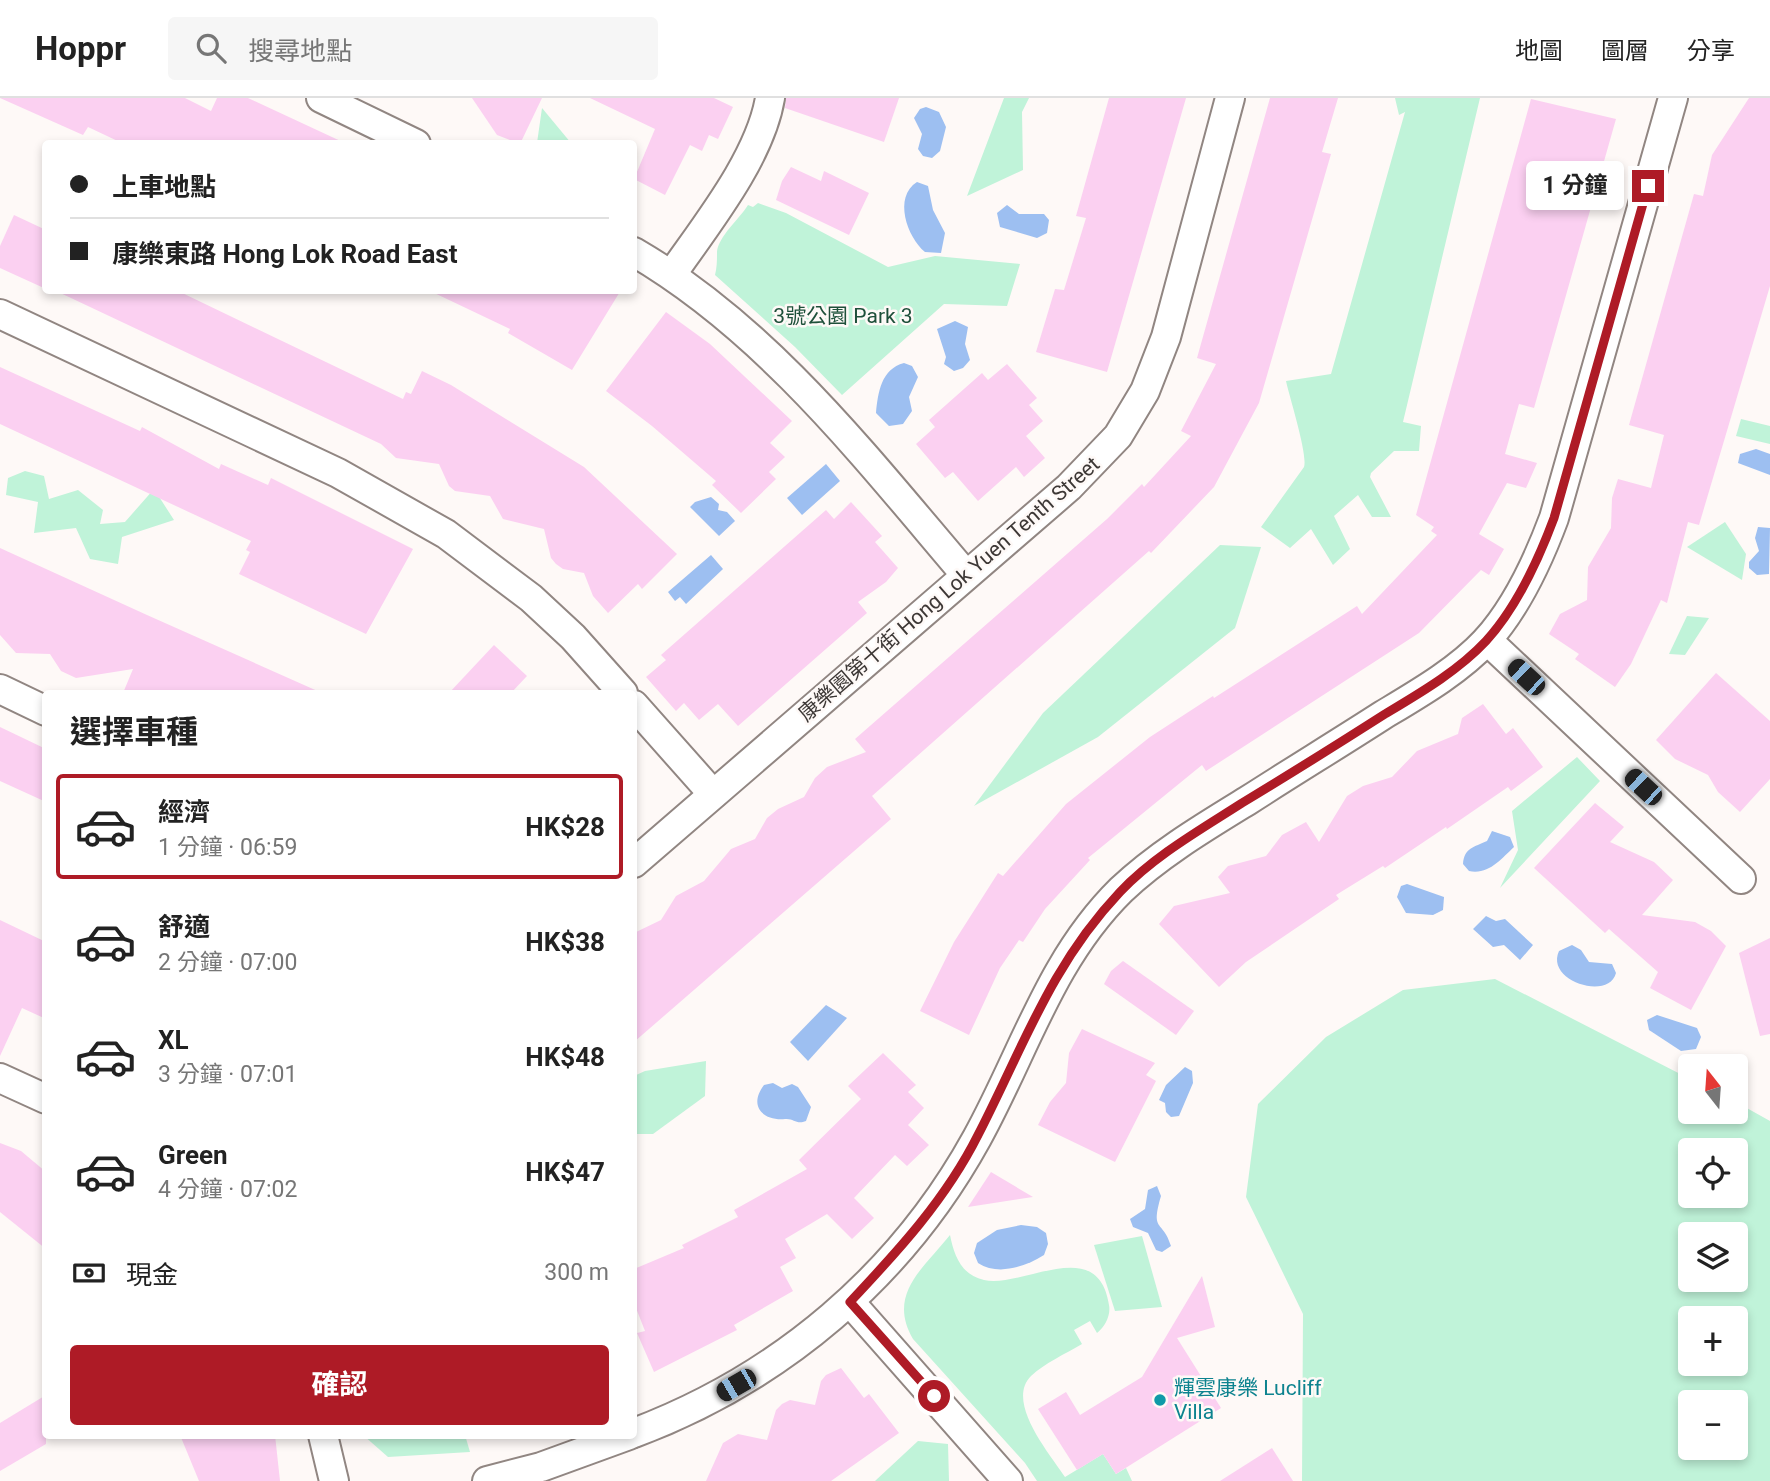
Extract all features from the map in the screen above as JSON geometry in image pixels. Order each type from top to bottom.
[{"type":"street","points":[[321,98],[408,140]]},
{"type":"street","points":[[672,274],[728,191],[753,146],[770,98]]},
{"type":"street","name":"康樂園第十街 Hong Lok Yuen Tenth Street","points":[[637,860],[1095,463],[1118,436],[1145,391],[1166,337],[1230,98]]},
{"type":"street","points":[[637,1431],[716,1396],[774,1363],[850,1302],[923,1222],[978,1137],[1025,1033],[1061,965],[1121,891],[1184,841],[1415,696],[1455,668],[1487,640],[1539,558],[1554,518],[1673,98]]},
{"type":"street","points":[[637,254],[672,274],[714,307],[783,370],[831,419],[966,575]]},
{"type":"street","points":[[0,314],[338,473],[446,534],[531,598],[573,637],[620,690]]},
{"type":"street","points":[[1487,640],[1741,879]]},
{"type":"street","points":[[0,689],[42,709]]},
{"type":"street","points":[[637,708],[713,794]]},
{"type":"street","points":[[0,1078],[42,1098]]},
{"type":"street","points":[[850,1302],[1008,1481]]},
{"type":"street","points":[[324,1439],[334,1481]]},
{"type":"street","points":[[487,1481],[541,1467],[617,1439]]},
{"type":"green space","points":[[1004,98],[1029,98],[1022,112],[1023,170],[967,196]]},
{"type":"green space","points":[[1395,98],[1480,98],[1403,422],[1421,426],[1419,451],[1394,451],[1371,473],[1370,477],[1391,517],[1372,517],[1358,495],[1334,516],[1350,549],[1333,565],[1311,529],[1290,548],[1261,527],[1304,467],[1301,439],[1286,381],[1331,374],[1405,112],[1399,115]]},
{"type":"green space","points":[[542,108],[569,140],[537,140]]},
{"type":"green space","name":"3號公園 Park 3","points":[[758,203],[786,213],[888,267],[935,256],[1020,264],[1007,306],[944,304],[842,395],[795,347],[715,275],[721,240],[748,205],[753,207]]},
{"type":"green space","points":[[1741,419],[1770,426],[1770,444],[1736,436]]},
{"type":"green space","points":[[25,471],[44,476],[49,499],[78,490],[103,510],[100,524],[125,522],[154,489],[174,520],[122,537],[118,564],[90,559],[76,528],[34,533],[38,502],[6,495],[8,478]]},
{"type":"green space","points":[[1725,522],[1746,554],[1742,580],[1687,547]]},
{"type":"green space","points":[[1220,545],[1261,547],[1235,628],[1098,737],[974,806],[1043,713]]},
{"type":"green space","points":[[1687,616],[1709,618],[1685,655],[1669,654]]},
{"type":"green space","points":[[1577,757],[1600,781],[1500,888],[1518,850],[1512,811]]},
{"type":"green space","points":[[1495,979],[1678,1073],[1678,1124],[1748,1124],[1748,1109],[1770,1121],[1770,1481],[1302,1481],[1303,1314],[1246,1197],[1258,1104],[1326,1037],[1403,990]]},
{"type":"green space","points":[[706,1061],[705,1096],[653,1134],[637,1134],[637,1075]]},
{"type":"green space","points":[[950,1235],[956,1257],[964,1269],[984,1280],[1000,1281],[1075,1268],[1090,1272],[1102,1284],[1109,1305],[1105,1324],[1097,1333],[1090,1321],[1074,1330],[1082,1344],[1031,1376],[1024,1387],[1023,1400],[1033,1428],[1065,1477],[1103,1454],[1116,1474],[1126,1468],[1132,1481],[1037,1481],[1025,1463],[913,1339],[906,1323],[906,1295],[920,1271]]},
{"type":"green space","points":[[1142,1236],[1162,1307],[1115,1311],[1094,1245]]},
{"type":"green space","points":[[368,1439],[466,1439],[470,1452],[388,1457]]},
{"type":"green space","points":[[918,1441],[948,1444],[949,1481],[875,1481]]},
{"type":"water","points":[[926,107],[939,112],[946,127],[940,151],[932,158],[923,156],[918,149],[922,134],[914,118],[920,109]]},
{"type":"water","points":[[917,182],[928,186],[933,210],[945,233],[941,253],[925,252],[908,227],[904,207],[906,197]]},
{"type":"water","points":[[1007,205],[1019,214],[1044,214],[1049,220],[1047,233],[1037,238],[1000,227],[997,213]]},
{"type":"water","points":[[955,321],[968,327],[965,344],[970,360],[963,368],[954,371],[944,364],[946,357],[937,329]]},
{"type":"water","points":[[904,363],[912,366],[918,377],[909,397],[912,411],[903,424],[889,426],[876,413],[880,390],[890,371]]},
{"type":"water","points":[[1756,449],[1770,454],[1770,475],[1738,463],[1740,454]]},
{"type":"water","points":[[826,464],[840,481],[802,515],[787,498]]},
{"type":"water","points":[[711,497],[719,504],[718,510],[727,512],[735,521],[719,536],[690,507],[695,502]]},
{"type":"water","points":[[1758,527],[1770,528],[1769,574],[1757,575],[1749,568],[1749,562],[1759,551],[1755,538]]},
{"type":"water","points":[[711,555],[723,569],[686,604],[680,597],[675,601],[668,592]]},
{"type":"water","points":[[1492,831],[1510,837],[1514,847],[1489,868],[1469,871],[1463,864],[1465,854],[1487,841]]},
{"type":"water","points":[[1407,884],[1444,897],[1443,910],[1433,915],[1406,913],[1397,897],[1401,886]]},
{"type":"water","points":[[1486,916],[1496,921],[1505,919],[1533,945],[1520,960],[1504,945],[1493,947],[1473,929]]},
{"type":"water","points":[[1572,945],[1581,950],[1589,962],[1612,964],[1616,973],[1611,981],[1602,986],[1591,986],[1569,979],[1557,962],[1559,951]]},
{"type":"water","points":[[826,1005],[847,1018],[808,1061],[790,1042]]},
{"type":"water","points":[[1657,1015],[1697,1028],[1701,1037],[1696,1049],[1681,1051],[1649,1030],[1647,1020]]},
{"type":"water","points":[[1185,1067],[1192,1071],[1193,1083],[1179,1116],[1171,1117],[1166,1112],[1165,1103],[1159,1100],[1166,1085]]},
{"type":"water","points":[[773,1083],[782,1088],[792,1084],[798,1087],[811,1107],[806,1121],[777,1119],[760,1111],[757,1099],[759,1093],[764,1085]]},
{"type":"water","points":[[1157,1186],[1161,1196],[1157,1221],[1171,1246],[1162,1252],[1156,1250],[1148,1233],[1133,1227],[1130,1219],[1145,1209],[1148,1190]]},
{"type":"water","points":[[1021,1225],[1037,1227],[1046,1233],[1048,1244],[1044,1255],[1028,1263],[1003,1269],[994,1269],[978,1263],[974,1253],[977,1243],[997,1230]]},
{"type":"building","points":[[0,98],[185,98],[211,111],[217,98],[248,98],[338,140],[116,140],[88,127],[83,135]]},
{"type":"building","points":[[472,98],[542,98],[522,140],[510,140],[497,135]]},
{"type":"building","points":[[590,98],[714,98],[733,107],[718,139],[709,135],[702,151],[690,145],[665,195],[637,181],[637,172],[655,129]]},
{"type":"building","points":[[786,98],[899,98],[884,142],[785,108]]},
{"type":"building","points":[[1109,98],[1186,98],[1107,372],[1036,352],[1055,289],[1064,290],[1086,218],[1076,216]]},
{"type":"building","points":[[1270,98],[1338,98],[1322,152],[1331,154],[1259,403],[1214,487],[1151,553],[1149,551],[872,796],[891,819],[637,1039],[637,932],[661,920],[676,896],[704,881],[731,849],[755,839],[767,818],[778,809],[804,797],[815,778],[827,767],[866,752],[855,739],[1107,519],[1142,484],[1144,487],[1191,436],[1181,431],[1216,364],[1197,358]]},
{"type":"building","points":[[1749,98],[1770,98],[1770,286],[1699,525],[1688,522],[1667,603],[1661,600],[1631,664],[1615,687],[1575,659],[1579,654],[1549,634],[1560,614],[1587,600],[1588,567],[1611,528],[1612,498],[1618,479],[1651,488],[1664,435],[1629,425],[1694,194],[1703,196],[1712,155]]},
{"type":"building","points":[[1531,99],[1616,119],[1534,408],[1519,404],[1505,454],[1537,463],[1526,488],[1507,483],[1479,534],[1504,549],[1489,575],[1481,570],[1419,633],[1206,771],[1202,765],[1088,858],[1090,860],[1045,909],[1023,942],[1019,940],[1000,968],[969,1035],[920,1011],[954,942],[998,873],[1003,876],[1066,804],[1150,737],[1213,696],[1214,698],[1357,606],[1362,614],[1437,535],[1431,531],[1434,527],[1416,515]]},
{"type":"building","points":[[791,167],[821,181],[824,171],[869,193],[849,235],[776,200],[782,181]]},
{"type":"building","points":[[14,215],[42,228],[42,287],[0,268],[0,246]]},
{"type":"building","points":[[62,294],[184,294],[403,399],[406,392],[411,394],[422,371],[451,385],[584,467],[677,554],[642,589],[638,584],[608,613],[593,596],[584,573],[563,569],[551,558],[544,529],[503,519],[490,496],[455,491],[449,486],[439,464],[396,458],[381,444]]},
{"type":"building","points":[[436,294],[619,294],[572,370],[508,333],[510,329]]},
{"type":"building","points":[[666,312],[710,344],[792,421],[770,443],[785,457],[769,472],[776,479],[741,513],[712,485],[716,481],[606,391]]},
{"type":"building","points":[[1007,364],[1037,398],[1029,405],[1043,421],[1026,436],[1045,458],[1024,477],[1016,467],[978,501],[953,472],[945,478],[916,444],[935,427],[929,420],[982,373],[988,380]]},
{"type":"building","points":[[0,367],[140,431],[142,427],[219,469],[221,464],[268,485],[271,478],[413,549],[366,634],[239,574],[250,552],[246,550],[251,541],[0,424]]},
{"type":"building","points":[[851,502],[882,536],[875,542],[898,568],[886,582],[858,602],[867,613],[738,726],[718,704],[699,720],[684,703],[676,711],[646,677],[666,660],[661,655],[826,510],[834,519]]},
{"type":"building","points":[[0,548],[315,690],[124,690],[133,669],[76,678],[61,671],[50,654],[16,653],[0,635]]},
{"type":"building","points":[[494,645],[527,676],[514,690],[452,690]]},
{"type":"building","points":[[1716,673],[1770,721],[1770,779],[1740,812],[1718,792],[1708,775],[1675,759],[1656,740]]},
{"type":"building","points":[[1483,704],[1506,734],[1513,728],[1543,767],[1511,791],[1508,787],[1385,868],[1383,866],[1336,895],[1339,899],[1246,962],[1219,987],[1159,924],[1174,906],[1230,893],[1218,877],[1228,866],[1266,856],[1282,835],[1306,822],[1319,842],[1347,796],[1363,786],[1392,777],[1417,751],[1458,734],[1462,718]]},
{"type":"building","points":[[0,727],[42,747],[42,800],[0,781]]},
{"type":"building","points":[[1595,803],[1624,827],[1610,842],[1654,862],[1673,880],[1642,915],[1695,922],[1711,931],[1726,946],[1691,1010],[1650,988],[1658,972],[1609,929],[1605,933],[1534,868]]},
{"type":"building","points":[[0,920],[42,940],[42,1017],[22,1008],[0,1056]]},
{"type":"building","points":[[1770,938],[1770,1034],[1760,1036],[1739,953]]},
{"type":"building","points":[[1123,961],[1194,1011],[1176,1035],[1104,984],[1111,971]]},
{"type":"building","points":[[1082,1029],[1155,1063],[1146,1075],[1156,1081],[1115,1162],[1038,1125],[1050,1102],[1066,1083],[1069,1053]]},
{"type":"building","points":[[883,1053],[916,1085],[908,1092],[924,1108],[908,1125],[929,1145],[907,1166],[895,1155],[854,1198],[874,1218],[852,1239],[827,1214],[785,1239],[796,1258],[780,1267],[793,1291],[734,1325],[737,1330],[654,1372],[637,1333],[645,1331],[637,1311],[637,1268],[684,1248],[682,1245],[738,1217],[734,1210],[807,1169],[799,1160],[861,1099],[848,1086]]},
{"type":"building","points":[[0,1143],[21,1151],[42,1169],[42,1246],[0,1212]]},
{"type":"building","points":[[991,1172],[1033,1197],[968,1207]]},
{"type":"building","name":"輝雲康樂 Lucliff Villa","points":[[1202,1276],[1215,1327],[1177,1338],[1221,1408],[1116,1474],[1103,1454],[1077,1470],[1038,1409],[1066,1392],[1080,1415],[1142,1377]]},
{"type":"building","points":[[841,1368],[864,1398],[869,1394],[899,1433],[831,1481],[706,1481],[723,1443],[738,1434],[767,1440],[776,1410],[782,1404],[790,1400],[815,1405],[821,1381],[826,1375]]},
{"type":"building","points":[[42,1397],[42,1439],[46,1439],[46,1444],[0,1471],[0,1423]]},
{"type":"building","points":[[182,1439],[275,1439],[280,1481],[199,1481]]},
{"type":"building","points":[[1272,1448],[1293,1481],[1220,1481]]},
{"type":"place","name":"輝雲康樂 Lucliff Villa","points":[[1160,1400]]},
{"type":"route","points":[[934,1396],[850,1302],[923,1222],[951,1180],[978,1137],[1025,1033],[1061,965],[1121,891],[1156,860],[1226,813],[1415,696],[1455,668],[1487,640],[1539,558],[1554,518],[1648,186]]}]
